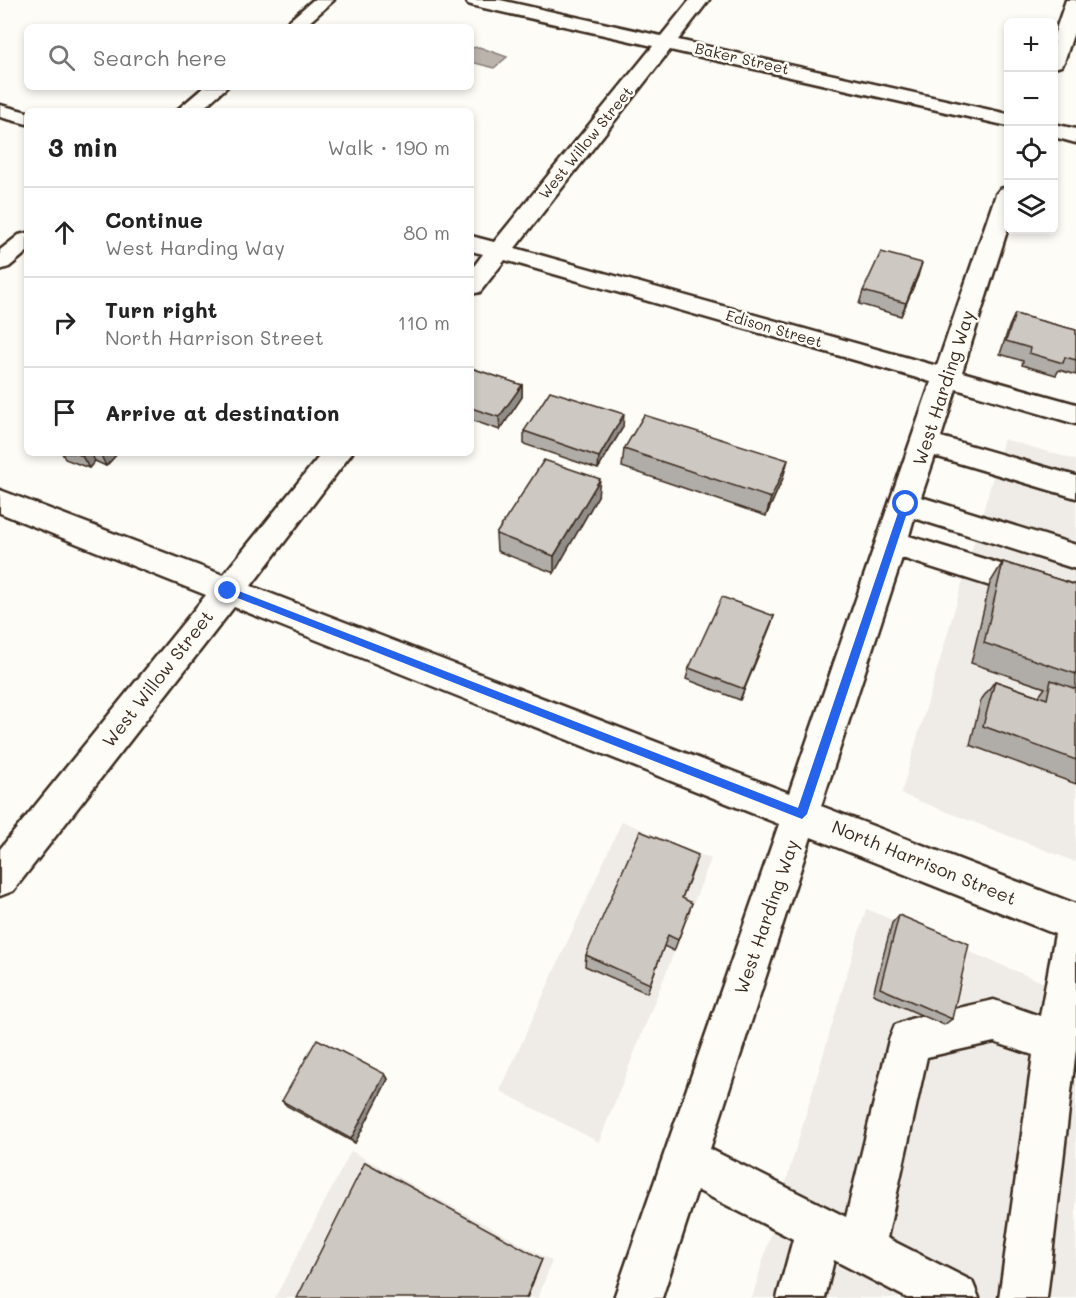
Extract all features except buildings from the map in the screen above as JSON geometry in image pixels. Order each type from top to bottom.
[{"type":"street","points":[[296,24],[325,0]]},
{"type":"street","name":"Baker Street","points":[[475,0],[1004,119]]},
{"type":"street","name":"West Willow Street","points":[[474,282],[700,0]]},
{"type":"street","points":[[1058,48],[1075,0]]},
{"type":"street","points":[[191,108],[213,90]]},
{"type":"street","points":[[0,111],[24,117]]},
{"type":"street","points":[[1058,131],[1076,136]]},
{"type":"street","name":"West Harding Way","points":[[638,1298],[1004,206]]},
{"type":"street","points":[[0,262],[24,242]]},
{"type":"street","name":"Edison Street","points":[[474,244],[1076,414]]},
{"type":"street","points":[[926,443],[1076,487]]},
{"type":"street","name":"West Willow Street","points":[[0,878],[336,456]]},
{"type":"street","name":"North Harrison Street","points":[[0,501],[1076,923]]},
{"type":"street","points":[[906,504],[1076,557]]},
{"type":"street","points":[[892,543],[1076,600]]},
{"type":"street","points":[[1023,1298],[1056,1042],[1076,923]]},
{"type":"street","points":[[862,1248],[910,1040],[994,1022],[1056,1042]]},
{"type":"street","points":[[685,1160],[818,1229],[862,1248],[955,1298]]},
{"type":"street","points":[[801,1298],[818,1229]]},
{"type":"shaded area","points":[[479,47],[507,57],[494,68],[474,63],[474,48]]},
{"type":"shaded area","points":[[1004,439],[1076,460],[1076,862],[901,794]]},
{"type":"shaded area","points":[[622,821],[711,859],[599,1142],[500,1091]]},
{"type":"shaded area","points":[[866,909],[1076,996],[1076,1298],[752,1298]]},
{"type":"shaded area","points":[[351,1151],[552,1261],[538,1298],[275,1298]]},
{"type":"route","points":[[228,591],[802,814],[906,504]]}]
